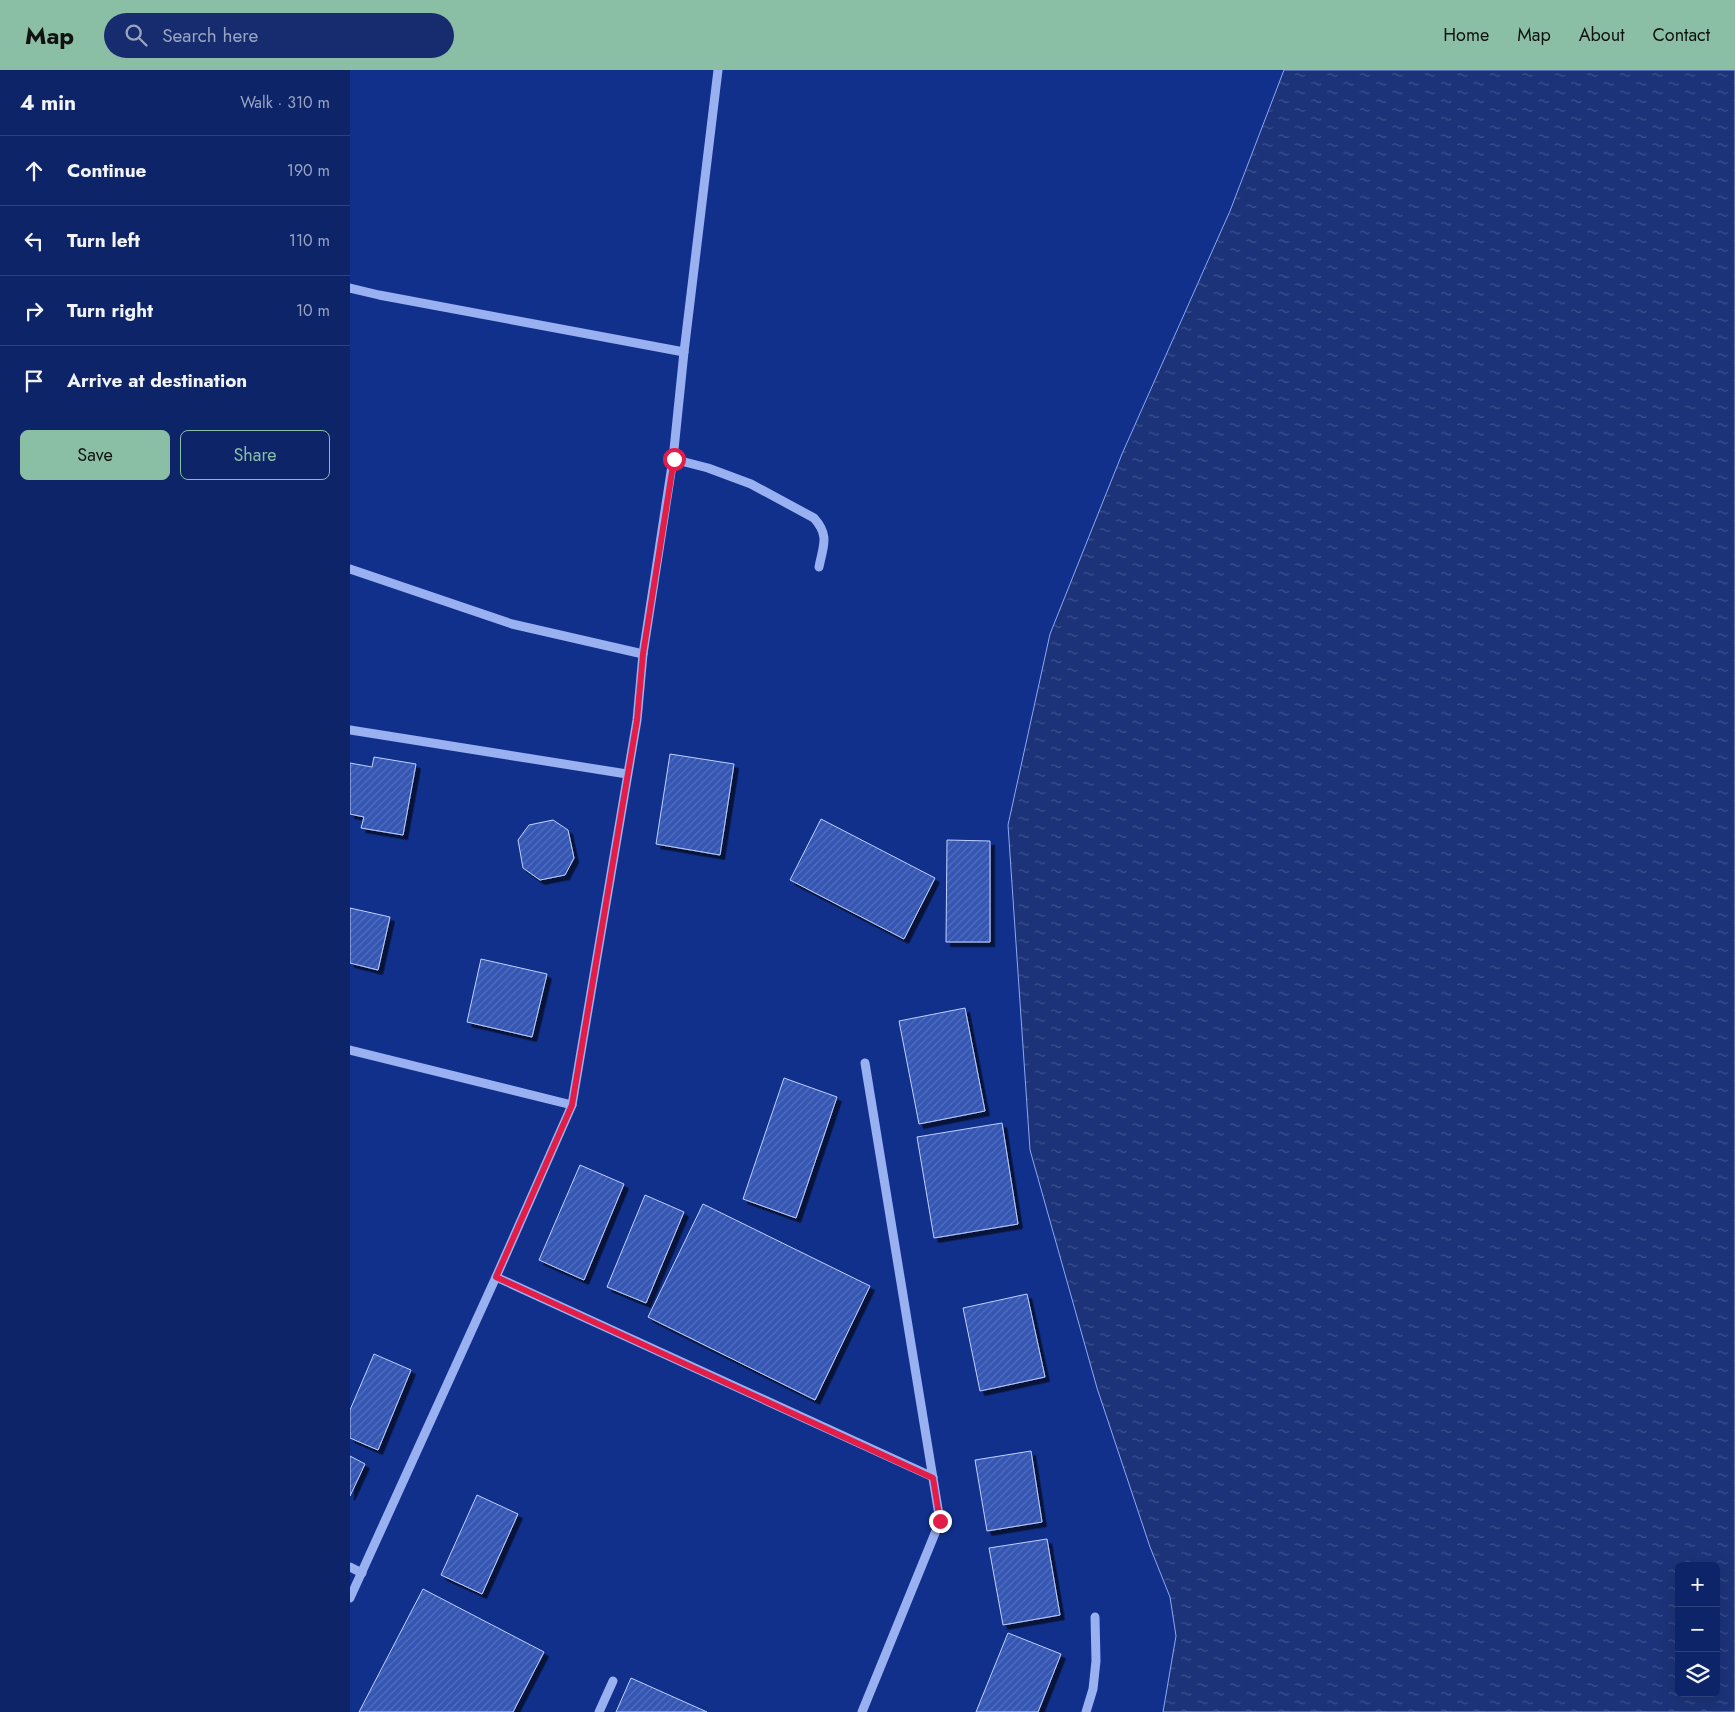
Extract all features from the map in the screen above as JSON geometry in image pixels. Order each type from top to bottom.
[{"type":"street","points":[[350,1598],[572,1105],[637,720],[643,654],[674,459],[684,352],[718,70]]},
{"type":"street","points":[[350,288],[388,297],[684,352]]},
{"type":"street","points":[[674,459],[708,468],[751,484],[814,518],[821,526],[824,536],[819,567]]},
{"type":"street","points":[[350,569],[512,624],[643,654]]},
{"type":"street","points":[[350,730],[627,774]]},
{"type":"street","points":[[350,1050],[572,1105]]},
{"type":"street","points":[[862,1712],[940,1521],[865,1063]]},
{"type":"street","points":[[496,1277],[933,1478]]},
{"type":"street","points":[[350,1567],[362,1573]]},
{"type":"street","points":[[1086,1712],[1093,1689],[1096,1661],[1095,1617]]},
{"type":"street","points":[[599,1712],[613,1681]]},
{"type":"water","points":[[1284,70],[1735,70],[1735,1712],[1163,1712],[1176,1636],[1170,1597],[1150,1547],[1097,1388],[1030,1150],[1008,825],[1050,634],[1122,454],[1230,211]]},
{"type":"building","points":[[670,754],[734,764],[720,855],[656,844]]},
{"type":"building","points":[[374,757],[416,764],[403,835],[361,828],[364,817],[350,814],[350,763],[372,767]]},
{"type":"building","points":[[821,819],[935,878],[904,939],[790,880]]},
{"type":"building","points":[[553,820],[568,830],[574,858],[565,875],[540,880],[523,868],[518,840],[529,825]]},
{"type":"building","points":[[947,840],[990,841],[990,942],[946,942]]},
{"type":"building","points":[[350,908],[390,917],[378,970],[350,963]]},
{"type":"building","points":[[481,959],[547,974],[532,1037],[467,1022]]},
{"type":"building","points":[[965,1008],[985,1111],[919,1124],[899,1021]]},
{"type":"building","points":[[784,1078],[837,1097],[796,1218],[743,1199]]},
{"type":"building","points":[[1002,1123],[1018,1224],[934,1238],[917,1137]]},
{"type":"building","points":[[580,1165],[624,1184],[584,1280],[539,1260]]},
{"type":"building","points":[[645,1195],[684,1212],[646,1303],[607,1287]]},
{"type":"building","points":[[703,1204],[870,1286],[815,1400],[648,1317]]},
{"type":"building","points":[[1027,1294],[1045,1377],[980,1391],[963,1308]]},
{"type":"building","points":[[374,1354],[411,1370],[378,1450],[350,1438],[350,1410]]},
{"type":"building","points":[[1031,1451],[1042,1522],[987,1531],[975,1460]]},
{"type":"building","points":[[350,1456],[365,1464],[350,1496]]},
{"type":"building","points":[[477,1495],[518,1514],[482,1594],[441,1575]]},
{"type":"building","points":[[1047,1539],[1060,1615],[1003,1625],[989,1548]]},
{"type":"building","points":[[423,1589],[544,1652],[513,1712],[359,1712]]},
{"type":"building","points":[[1008,1633],[1061,1654],[1038,1712],[976,1712]]},
{"type":"building","points":[[631,1678],[707,1712],[616,1712]]},
{"type":"route","points":[[674,459],[643,654],[637,720],[572,1105],[496,1277],[933,1478],[940,1521]]}]
